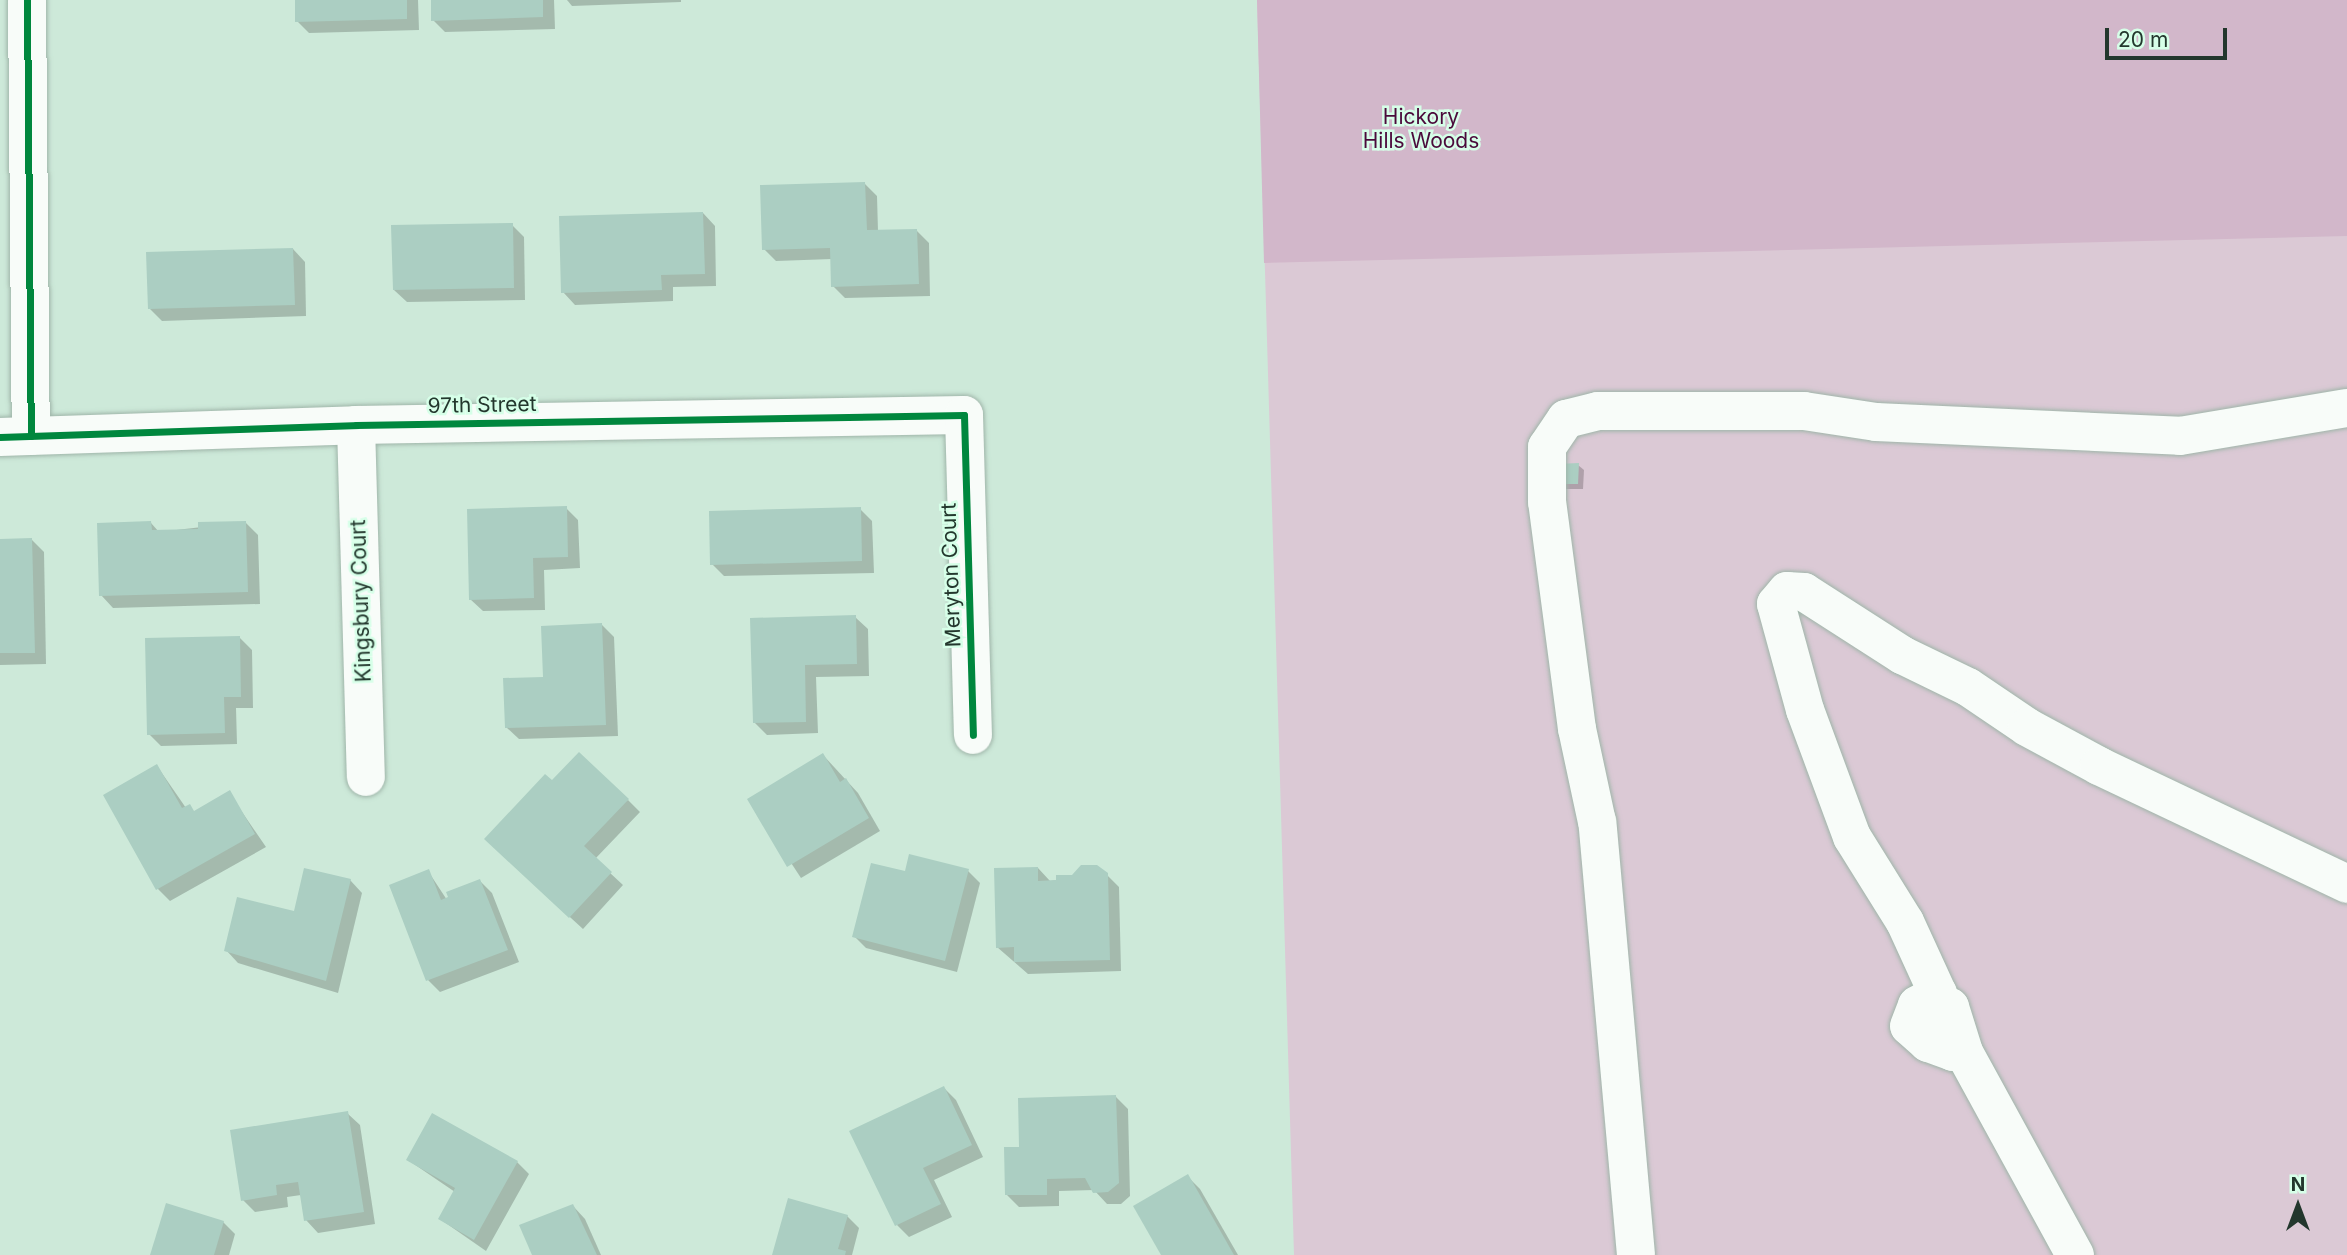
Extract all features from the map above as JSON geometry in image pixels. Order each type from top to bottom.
[{"type":"street","points":[[15,436],[27,0]]},
{"type":"street","points":[[1636,1255],[1597,822],[1577,729],[1547,502],[1547,447],[1566,419],[1598,411],[1804,411],[1876,422],[2180,436],[2347,408]]},
{"type":"street","name":"97th Street","points":[[15,436],[356,425],[964,415]]},
{"type":"street","name":"Meryton Court","points":[[964,415],[973,735]]},
{"type":"street","name":"Kingsbury Court","points":[[356,425],[366,777]]},
{"type":"street","points":[[2075,1255],[1964,1052],[1950,1007],[1941,1012],[1942,1028],[1927,1016],[1921,1024],[1948,1041],[1953,1052],[1928,1043],[1909,1026],[1917,1004],[1938,994],[1905,922],[1852,837],[1805,710],[1776,604],[1787,591],[1804,592],[2063,747],[2347,884]]},
{"type":"green space","points":[[1257,0],[2347,0],[2347,1255],[1294,1255]]},
{"type":"green space","name":"Hickory Hills Woods","points":[[1257,0],[2347,0],[2347,236],[1264,263]]},
{"type":"building","points":[[295,0],[407,0],[407,19],[295,22]]},
{"type":"building","points":[[431,0],[543,0],[543,17],[431,21]]},
{"type":"building","points":[[865,182],[867,230],[917,229],[919,284],[831,287],[830,248],[762,250],[760,185]]},
{"type":"building","points":[[703,212],[705,274],[661,275],[662,290],[561,293],[559,216]]},
{"type":"building","points":[[513,223],[514,288],[393,290],[391,225]]},
{"type":"building","points":[[293,248],[295,305],[148,309],[146,252]]},
{"type":"building","points":[[1579,463],[1578,484],[1557,484],[1556,464]]},
{"type":"building","points":[[567,506],[568,557],[533,558],[534,598],[469,600],[467,509]]},
{"type":"building","points":[[861,507],[862,561],[710,565],[709,511]]},
{"type":"building","points":[[151,521],[152,530],[198,529],[198,522],[246,521],[248,592],[99,596],[97,523]]},
{"type":"building","points":[[32,538],[35,653],[0,653],[0,539]]},
{"type":"building","points":[[856,615],[857,664],[805,665],[806,722],[753,723],[750,618]]},
{"type":"building","points":[[602,623],[606,725],[505,728],[503,678],[543,677],[541,626]]},
{"type":"building","points":[[240,636],[241,697],[224,697],[225,733],[147,735],[145,638]]},
{"type":"building","points":[[579,752],[629,799],[584,846],[612,872],[569,918],[484,839],[545,774],[552,780]]},
{"type":"building","points":[[823,753],[840,782],[846,778],[869,818],[787,867],[747,799]]},
{"type":"building","points":[[157,764],[182,808],[190,804],[194,811],[230,790],[255,834],[156,890],[103,795]]},
{"type":"building","points":[[909,854],[969,869],[945,961],[852,937],[871,863],[905,871]]},
{"type":"building","points":[[1081,865],[1097,865],[1108,873],[1110,960],[1014,962],[1014,947],[996,948],[994,868],[1038,867],[1038,881],[1056,880],[1056,875],[1072,875]]},
{"type":"building","points":[[304,868],[351,879],[326,981],[224,951],[237,897],[294,911]]},
{"type":"building","points":[[429,869],[441,900],[448,897],[446,892],[480,879],[508,950],[426,981],[389,885]]},
{"type":"building","points":[[944,1086],[972,1145],[923,1168],[941,1204],[895,1226],[849,1131]]},
{"type":"building","points":[[1116,1095],[1119,1183],[1108,1192],[1093,1193],[1085,1178],[1047,1179],[1047,1195],[1005,1195],[1004,1147],[1019,1147],[1018,1098]]},
{"type":"building","points":[[348,1111],[364,1212],[304,1221],[298,1182],[276,1185],[277,1195],[241,1201],[230,1130]]},
{"type":"building","points":[[432,1113],[518,1161],[474,1240],[438,1219],[455,1188],[406,1160]]},
{"type":"building","points":[[1188,1174],[1234,1255],[1161,1255],[1133,1206]]},
{"type":"building","points":[[788,1198],[848,1215],[838,1249],[846,1251],[845,1255],[772,1255]]},
{"type":"building","points":[[166,1203],[224,1221],[214,1255],[150,1255]]},
{"type":"building","points":[[573,1204],[597,1255],[532,1255],[519,1225]]},
{"type":"cycle path","points":[[27,0],[31,436]]},
{"type":"cycle path","points":[[0,437],[356,425],[964,415],[973,735]]}]
